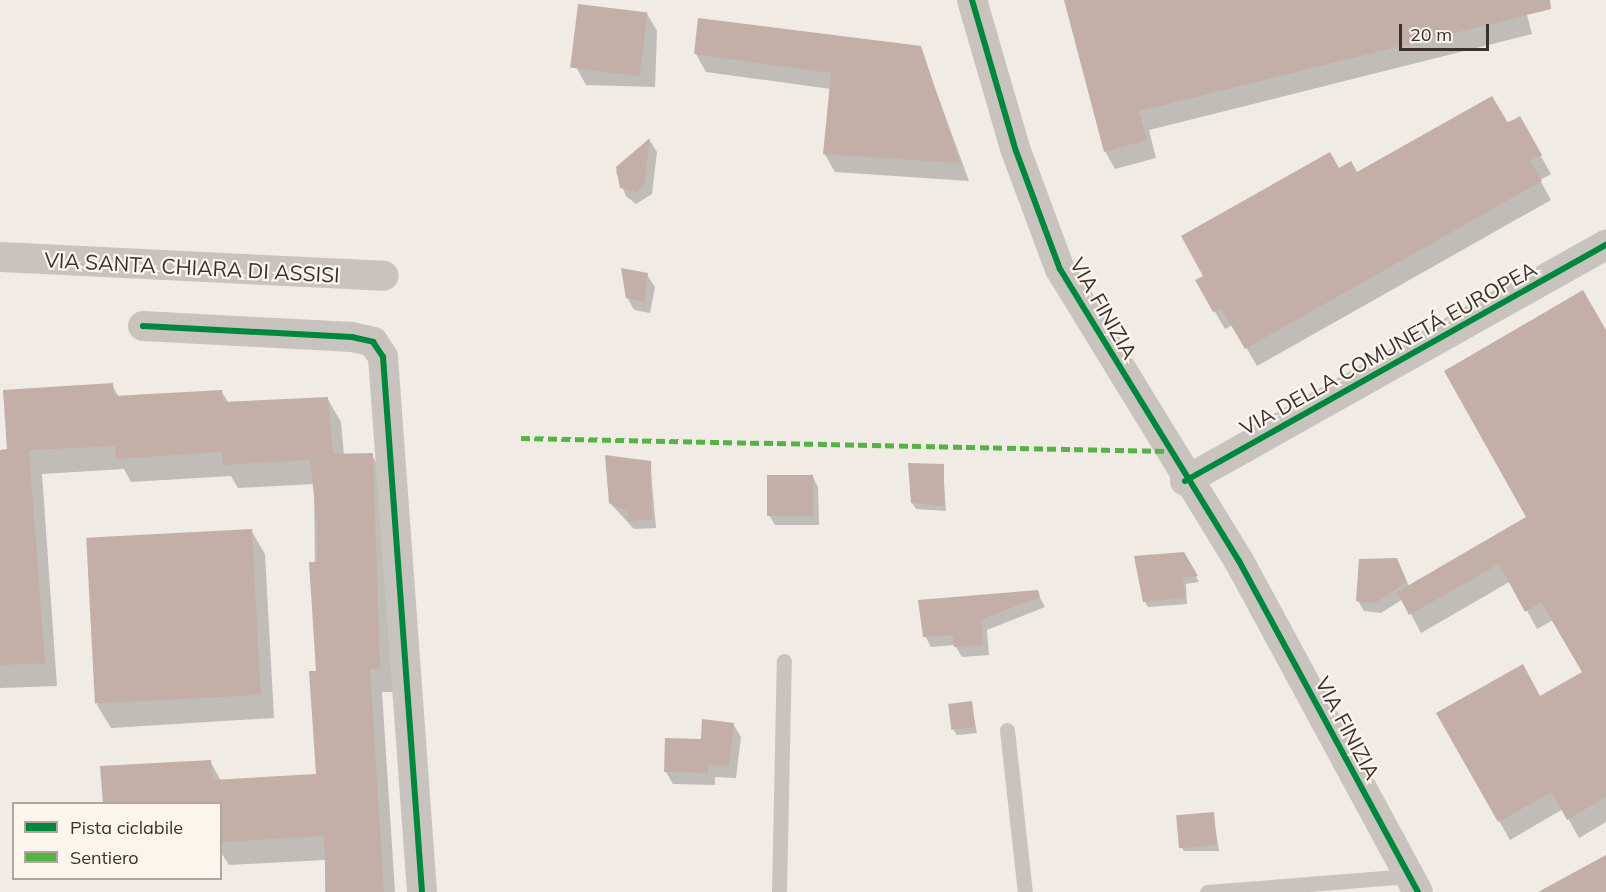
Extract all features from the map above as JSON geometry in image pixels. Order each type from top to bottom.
[{"type":"street","name":"VIA FINIZIA","points":[[972,0],[1016,151],[1060,269],[1185,481],[1239,561],[1414,884]]},
{"type":"street","name":"VIA DELLA COMUNETÁ EUROPEA","points":[[1185,481],[1606,245]]},
{"type":"street","name":"VIA SANTA CHIARA DI ASSISI","points":[[0,257],[384,276]]},
{"type":"street","points":[[143,326],[352,337],[373,342],[383,357],[422,892]]},
{"type":"lane","points":[[779,892],[784,661]]},
{"type":"lane","points":[[1007,730],[1026,892]]},
{"type":"lane","points":[[1207,892],[1414,884]]},
{"type":"building","points":[[1064,0],[1550,0],[1551,9],[1139,111],[1147,140],[1104,152]]},
{"type":"building","points":[[578,4],[647,13],[640,76],[570,68]]},
{"type":"building","points":[[698,18],[921,46],[960,163],[823,154],[831,73],[694,54]]},
{"type":"building","points":[[1492,96],[1508,123],[1520,116],[1542,155],[1530,161],[1542,181],[1245,349],[1221,308],[1213,312],[1195,280],[1203,276],[1181,236],[1330,152],[1339,168],[1351,161],[1357,172]]},
{"type":"building","points":[[650,138],[644,185],[637,192],[620,188],[616,167]]},
{"type":"building","points":[[621,268],[648,273],[644,302],[626,298]]},
{"type":"building","points":[[1583,290],[1606,330],[1606,797],[1567,820],[1552,792],[1498,822],[1436,713],[1523,664],[1540,696],[1582,672],[1541,602],[1525,612],[1499,564],[1409,615],[1397,592],[1526,517],[1444,371]]},
{"type":"building","points":[[113,383],[114,396],[222,390],[223,402],[328,397],[333,454],[373,453],[380,669],[370,669],[384,892],[326,892],[324,836],[222,842],[222,802],[103,802],[100,766],[211,760],[213,780],[316,774],[309,671],[316,671],[309,562],[317,562],[317,524],[310,460],[223,465],[222,452],[116,459],[115,446],[29,450],[45,663],[0,665],[0,450],[7,449],[3,390]]},
{"type":"building","points":[[605,455],[651,461],[652,520],[628,521],[628,512],[609,503]]},
{"type":"building","points":[[908,463],[944,464],[944,506],[911,503]]},
{"type":"building","points":[[767,475],[813,475],[813,516],[767,516]]},
{"type":"building","points":[[252,529],[261,695],[95,703],[86,538]]},
{"type":"building","points":[[1184,552],[1198,576],[1183,578],[1185,598],[1143,602],[1134,556]]},
{"type":"building","points":[[1397,558],[1407,582],[1375,603],[1356,601],[1359,559]]},
{"type":"building","points":[[1038,590],[1040,597],[982,619],[983,645],[954,647],[953,635],[923,637],[918,600]]},
{"type":"building","points":[[972,701],[975,727],[951,730],[948,704]]},
{"type":"building","points":[[702,719],[734,723],[729,766],[708,765],[708,773],[664,772],[665,738],[701,739]]},
{"type":"building","points":[[1214,812],[1217,845],[1179,848],[1176,815]]},
{"type":"building","points":[[1606,855],[1606,892],[1538,892]]},
{"type":"marked path","points":[[521,438],[1168,451]]},
{"type":"cycle path","points":[[972,0],[1016,151],[1060,269],[1239,561],[1418,892]]},
{"type":"cycle path","points":[[1185,481],[1606,245]]},
{"type":"cycle path","points":[[143,326],[352,337],[373,342],[383,357],[422,892]]}]
